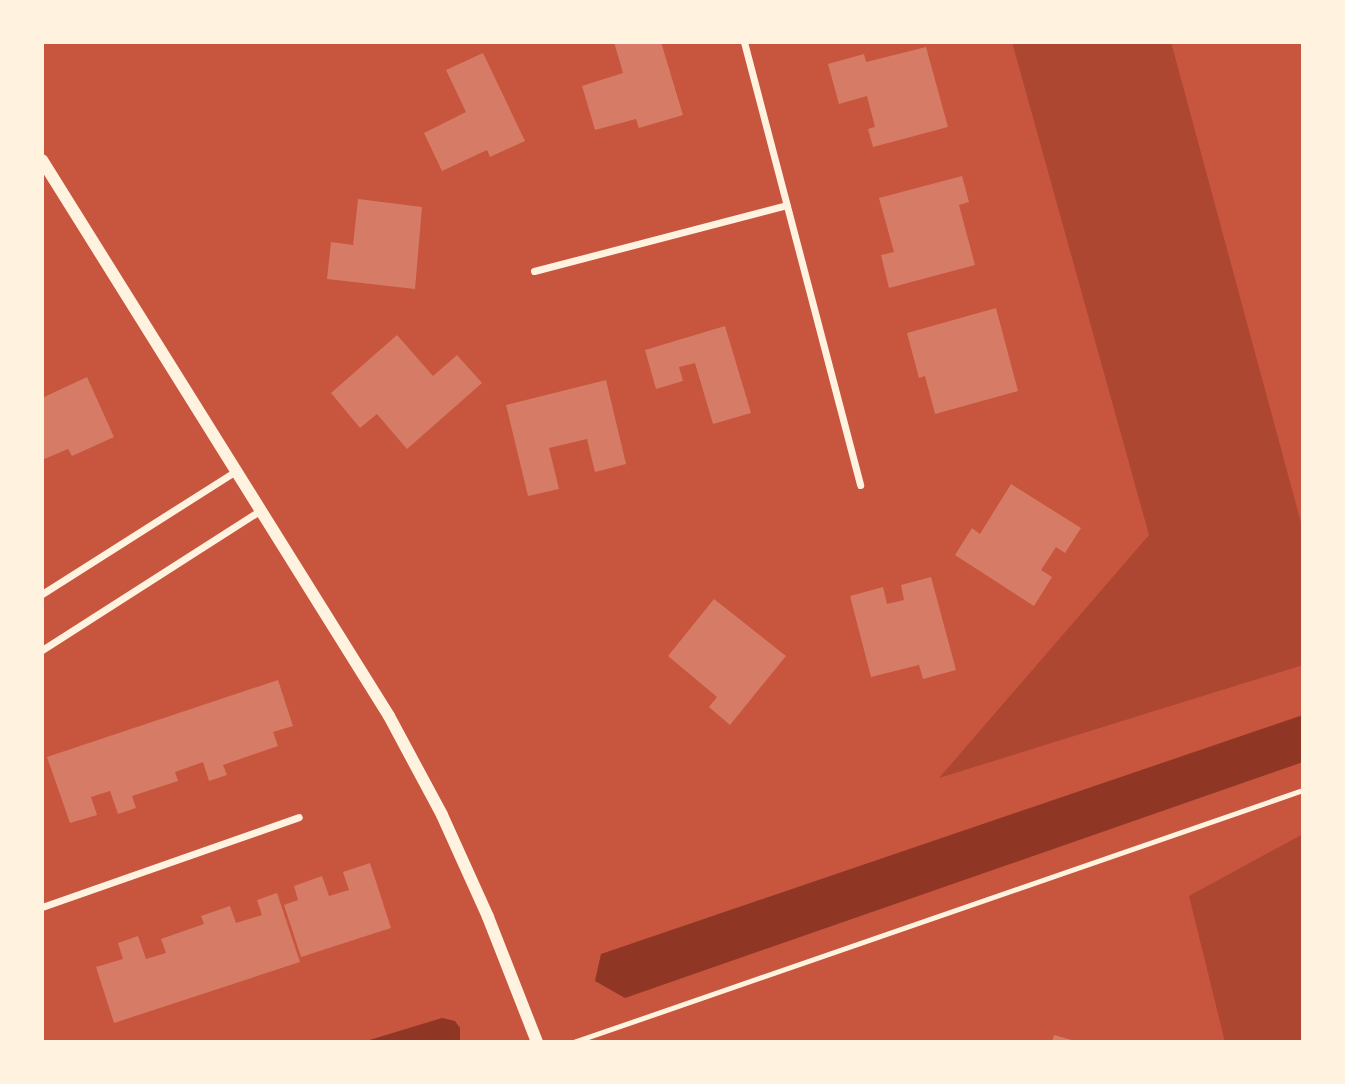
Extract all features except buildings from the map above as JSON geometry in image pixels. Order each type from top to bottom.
[{"type":"street","points":[[744,42],[860,485]]},
{"type":"street","points":[[42,160],[234,472],[389,716],[442,815],[488,917],[537,1042]]},
{"type":"street","points":[[534,271],[787,205]]},
{"type":"street","points":[[42,594],[234,472]]},
{"type":"street","points":[[42,650],[259,511]]},
{"type":"street","points":[[42,907],[299,817]]},
{"type":"path","points":[[574,1042],[1303,790]]},
{"type":"shaded area","points":[[1012,42],[1171,42],[1303,530],[1303,665],[939,778],[1149,535]]},
{"type":"shaded area","points":[[1303,715],[1303,762],[625,998],[595,981],[601,954]]},
{"type":"shaded area","points":[[1303,834],[1303,1042],[1225,1042],[1189,896]]},
{"type":"shaded area","points":[[442,1018],[455,1021],[460,1028],[460,1042],[363,1042]]}]
